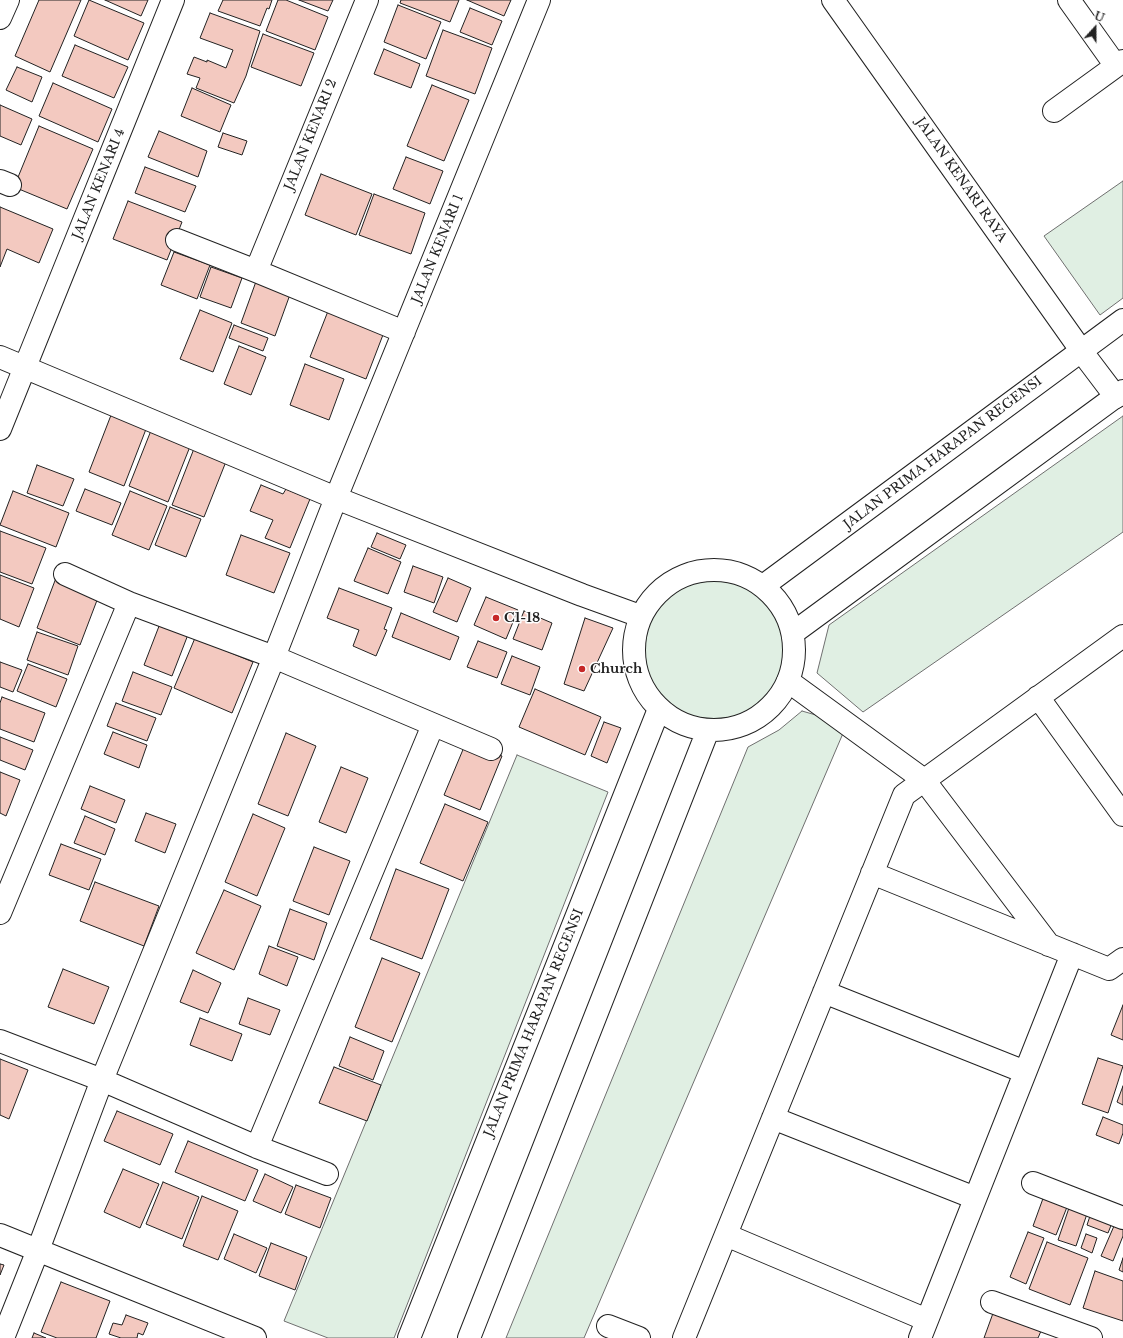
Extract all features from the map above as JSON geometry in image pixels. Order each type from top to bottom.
[{"type":"street","points":[[0,18],[8,0]]},
{"type":"street","name":"JALAN KENARI 4","points":[[0,429],[173,0]]},
{"type":"street","name":"JALAN KENARI 2","points":[[256,271],[367,0]]},
{"type":"street","name":"JALAN KENARI 1","points":[[3,1338],[102,1080],[274,657],[336,498],[539,0]]},
{"type":"street","name":"JALAN KENARI RAYA","points":[[833,0],[1085,355],[1116,391]]},
{"type":"street","points":[[1054,111],[1120,64],[1069,0]]},
{"type":"street","points":[[177,240],[404,332]]},
{"type":"street","name":"JALAN PRIMA HARAPAN REGENSI","points":[[763,586],[1085,355],[1123,320]]},
{"type":"street","points":[[0,357],[336,498],[582,595],[640,616]]},
{"type":"street","points":[[793,633],[1116,391]]},
{"type":"street","points":[[713,570],[740,574],[763,586],[782,607],[793,633],[794,657],[788,681],[775,703],[756,718],[733,728],[708,730],[682,723],[659,709],[646,692],[636,672],[634,641],[640,616],[646,602],[664,586],[688,574],[713,570]]},
{"type":"street","points":[[65,574],[129,603],[274,657],[491,749]]},
{"type":"street","points":[[0,913],[129,603]]},
{"type":"street","points":[[684,1338],[904,795],[1123,636]]},
{"type":"street","points":[[788,681],[924,780],[1049,945]]},
{"type":"street","points":[[1038,697],[1123,815]]},
{"type":"street","name":"JALAN PRIMA HARAPAN REGENSI","points":[[409,1338],[659,709]]},
{"type":"street","points":[[257,1146],[433,725]]},
{"type":"street","points":[[469,1338],[708,730]]},
{"type":"street","points":[[872,873],[1109,969],[1123,959]]},
{"type":"street","points":[[726,1235],[923,1329],[1072,954]]},
{"type":"street","points":[[824,992],[1025,1072]]},
{"type":"street","points":[[0,1041],[102,1080],[327,1174]]},
{"type":"street","points":[[773,1118],[975,1198]]},
{"type":"street","points":[[1033,1183],[1121,1212]]},
{"type":"street","points":[[0,1235],[255,1338]]},
{"type":"street","points":[[992,1302],[1066,1334],[1091,1338]]},
{"type":"street","points":[[608,1326],[639,1338]]},
{"type":"green space","points":[[1123,181],[1123,298],[1100,315],[1044,236]]},
{"type":"green space","points":[[1123,416],[1123,532],[863,712],[817,673],[829,625]]},
{"type":"green space","points":[[714,570],[745,576],[765,588],[776,599],[788,619],[794,650],[788,681],[776,701],[765,712],[745,724],[714,730],[683,724],[663,712],[652,701],[640,681],[634,650],[640,619],[652,599],[663,588],[683,576]]},
{"type":"green space","points":[[802,711],[847,724],[584,1338],[506,1338],[748,747],[779,730]]},
{"type":"green space","points":[[517,755],[608,792],[394,1338],[328,1338],[284,1321]]},
{"type":"building","points":[[39,0],[81,0],[50,72],[15,56]]},
{"type":"building","points":[[89,0],[144,23],[128,60],[74,36]]},
{"type":"building","points":[[105,0],[148,0],[141,16]]},
{"type":"building","points":[[223,0],[272,0],[260,26],[218,11]]},
{"type":"building","points":[[278,0],[286,0],[328,17],[315,50],[266,31]]},
{"type":"building","points":[[299,0],[333,0],[328,11]]},
{"type":"building","points":[[401,0],[459,0],[450,22],[400,3]]},
{"type":"building","points":[[467,0],[511,0],[504,16]]},
{"type":"building","points":[[398,5],[441,22],[426,59],[384,42]]},
{"type":"building","points":[[470,8],[502,21],[492,45],[460,32]]},
{"type":"building","points":[[210,13],[260,31],[246,76],[234,103],[196,88],[200,78],[187,74],[194,57],[207,62],[207,60],[226,68],[233,50],[200,38]]},
{"type":"building","points":[[443,30],[492,48],[475,94],[426,76]]},
{"type":"building","points":[[263,34],[314,53],[301,86],[251,67]]},
{"type":"building","points":[[75,45],[128,67],[114,98],[62,76]]},
{"type":"building","points":[[384,49],[420,64],[411,88],[374,74]]},
{"type":"building","points":[[17,67],[42,77],[32,102],[6,90]]},
{"type":"building","points":[[53,83],[112,109],[98,142],[39,116]]},
{"type":"building","points":[[432,85],[469,100],[444,161],[407,146]]},
{"type":"building","points":[[192,88],[231,105],[220,132],[181,116]]},
{"type":"building","points":[[0,105],[32,119],[21,145],[0,136]]},
{"type":"building","points":[[39,126],[93,149],[67,209],[14,187]]},
{"type":"building","points":[[159,131],[207,151],[198,177],[148,157]]},
{"type":"building","points":[[223,133],[247,141],[242,155],[218,147]]},
{"type":"building","points":[[406,157],[443,171],[430,204],[393,189]]},
{"type":"building","points":[[145,167],[196,186],[185,212],[135,193]]},
{"type":"building","points":[[321,174],[372,194],[356,235],[305,215]]},
{"type":"building","points":[[374,194],[425,213],[411,254],[359,235]]},
{"type":"building","points":[[128,201],[182,222],[167,260],[113,239]]},
{"type":"building","points":[[0,207],[53,229],[39,263],[7,249],[0,267]]},
{"type":"building","points":[[174,252],[210,265],[197,299],[161,285]]},
{"type":"building","points":[[211,267],[242,278],[231,308],[200,297]]},
{"type":"building","points":[[258,276],[292,289],[275,336],[241,323]]},
{"type":"building","points":[[330,306],[386,327],[366,379],[310,357]]},
{"type":"building","points":[[200,310],[232,323],[213,372],[180,359]]},
{"type":"building","points":[[234,325],[268,338],[263,351],[229,338]]},
{"type":"building","points":[[239,346],[266,357],[251,395],[224,384]]},
{"type":"building","points":[[305,364],[344,379],[329,420],[290,405]]},
{"type":"building","points":[[113,410],[148,424],[124,486],[89,472]]},
{"type":"building","points":[[152,428],[191,444],[168,502],[129,486]]},
{"type":"building","points":[[195,446],[227,459],[204,517],[172,505]]},
{"type":"building","points":[[37,465],[74,479],[63,506],[27,493]]},
{"type":"building","points":[[261,485],[283,494],[286,489],[310,499],[290,548],[265,538],[273,520],[250,511]]},
{"type":"building","points":[[85,489],[121,503],[112,525],[76,511]]},
{"type":"building","points":[[13,491],[69,513],[56,547],[0,525]]},
{"type":"building","points":[[130,491],[167,506],[149,550],[112,535]]},
{"type":"building","points":[[170,507],[201,519],[186,557],[155,545]]},
{"type":"building","points":[[0,531],[46,548],[32,584],[0,572]]},
{"type":"building","points":[[377,533],[406,545],[400,559],[371,547]]},
{"type":"building","points":[[241,535],[290,553],[274,593],[226,575]]},
{"type":"building","points":[[368,548],[401,562],[388,594],[354,581]]},
{"type":"building","points":[[413,566],[443,577],[434,603],[404,592]]},
{"type":"building","points":[[0,575],[34,588],[19,627],[0,619]]},
{"type":"building","points":[[56,578],[99,595],[80,645],[37,628]]},
{"type":"building","points":[[448,578],[471,588],[457,622],[433,612]]},
{"type":"building","points":[[339,588],[392,608],[384,629],[387,630],[376,656],[353,646],[359,630],[327,618]]},
{"type":"building","name":"C1-18","points":[[486,597],[518,610],[506,639],[474,625]]},
{"type":"building","points":[[524,611],[552,623],[542,650],[513,639]]},
{"type":"building","points":[[401,613],[459,637],[450,660],[392,637]]},
{"type":"building","name":"Church","points":[[585,618],[613,628],[584,691],[564,684]]},
{"type":"building","points":[[161,621],[189,632],[172,676],[144,665]]},
{"type":"building","points":[[37,632],[78,646],[68,675],[27,660]]},
{"type":"building","points":[[195,638],[253,662],[232,713],[174,688]]},
{"type":"building","points":[[478,641],[507,652],[497,678],[467,667]]},
{"type":"building","points":[[512,656],[540,667],[530,695],[501,684]]},
{"type":"building","points":[[0,662],[22,670],[13,692],[0,687]]},
{"type":"building","points":[[28,664],[67,679],[56,707],[17,691]]},
{"type":"building","points":[[133,672],[172,687],[161,715],[122,701]]},
{"type":"building","points":[[535,689],[601,717],[585,755],[519,727]]},
{"type":"building","points":[[2,697],[45,713],[34,742],[0,729],[0,703]]},
{"type":"building","points":[[116,703],[156,718],[147,741],[107,726]]},
{"type":"building","points":[[604,722],[621,728],[607,763],[591,756]]},
{"type":"building","points":[[113,732],[147,745],[139,768],[104,754]]},
{"type":"building","points":[[286,733],[316,746],[288,816],[258,804]]},
{"type":"building","points":[[0,737],[33,750],[25,770],[0,760]]},
{"type":"building","points":[[467,740],[502,756],[480,810],[444,795]]},
{"type":"building","points":[[341,767],[368,778],[346,833],[319,822]]},
{"type":"building","points":[[0,772],[20,780],[6,816],[0,813]]},
{"type":"building","points":[[90,786],[125,800],[116,823],[81,809]]},
{"type":"building","points":[[445,804],[488,822],[463,881],[420,863]]},
{"type":"building","points":[[146,813],[176,824],[165,853],[135,841]]},
{"type":"building","points":[[253,814],[285,828],[257,896],[225,882]]},
{"type":"building","points":[[85,816],[115,829],[105,855],[74,843]]},
{"type":"building","points":[[61,844],[101,859],[89,890],[49,875]]},
{"type":"building","points":[[314,847],[350,861],[329,915],[293,901]]},
{"type":"building","points":[[396,869],[449,889],[422,959],[370,939]]},
{"type":"building","points":[[95,882],[159,906],[144,946],[80,921]]},
{"type":"building","points":[[224,890],[261,906],[234,970],[196,953]]},
{"type":"building","points":[[290,909],[327,923],[314,960],[277,946]]},
{"type":"building","points":[[269,946],[298,957],[287,986],[259,974]]},
{"type":"building","points":[[382,958],[420,973],[392,1042],[355,1027]]},
{"type":"building","points":[[63,969],[109,987],[94,1024],[48,1007]]},
{"type":"building","points":[[193,970],[221,983],[208,1013],[180,1002]]},
{"type":"building","points":[[248,998],[280,1010],[270,1035],[239,1024]]},
{"type":"building","points":[[1123,1005],[1123,1040],[1111,1035]]},
{"type":"building","points":[[200,1018],[242,1034],[232,1061],[190,1045]]},
{"type":"building","points":[[350,1037],[384,1051],[373,1080],[339,1066]]},
{"type":"building","points":[[1098,1058],[1123,1066],[1108,1113],[1082,1104]]},
{"type":"building","points":[[0,1059],[28,1070],[9,1119],[0,1115]]},
{"type":"building","points":[[334,1067],[381,1085],[367,1121],[319,1103]]},
{"type":"building","points":[[1123,1086],[1123,1105],[1117,1102]]},
{"type":"building","points":[[117,1111],[173,1134],[160,1165],[104,1141]]},
{"type":"building","points":[[1103,1117],[1123,1125],[1123,1133],[1119,1144],[1096,1135]]},
{"type":"building","points":[[188,1141],[258,1170],[245,1201],[175,1172]]},
{"type":"building","points":[[123,1169],[159,1184],[140,1228],[104,1212]]},
{"type":"building","points":[[265,1174],[293,1187],[281,1213],[253,1201]]},
{"type":"building","points":[[163,1182],[199,1197],[182,1239],[146,1224]]},
{"type":"building","points":[[296,1185],[331,1198],[320,1228],[285,1214]]},
{"type":"building","points":[[1045,1193],[1069,1202],[1056,1235],[1033,1226]]},
{"type":"building","points":[[202,1196],[238,1211],[218,1260],[183,1246]]},
{"type":"building","points":[[1070,1205],[1088,1211],[1076,1246],[1058,1240]]},
{"type":"building","points":[[1092,1210],[1114,1218],[1108,1233],[1087,1225]]},
{"type":"building","points":[[1114,1226],[1123,1229],[1123,1236],[1113,1261],[1101,1256]]},
{"type":"building","points":[[1028,1232],[1044,1238],[1026,1284],[1010,1277]]},
{"type":"building","points":[[234,1234],[267,1248],[256,1273],[224,1259]]},
{"type":"building","points":[[1086,1234],[1097,1238],[1092,1253],[1081,1248]]},
{"type":"building","points":[[1047,1242],[1088,1258],[1070,1305],[1029,1289]]},
{"type":"building","points":[[271,1243],[307,1257],[295,1290],[259,1276]]},
{"type":"building","points":[[1123,1258],[1123,1272],[1119,1270]]},
{"type":"building","points":[[0,1264],[4,1265],[0,1275]]},
{"type":"building","points":[[1095,1271],[1123,1281],[1123,1321],[1083,1308]]},
{"type":"building","points":[[61,1282],[110,1301],[96,1338],[57,1338],[41,1332]]},
{"type":"building","points":[[996,1305],[1044,1324],[1038,1338],[984,1338]]},
{"type":"building","points":[[126,1315],[148,1323],[143,1335],[138,1333],[137,1338],[121,1338],[109,1334],[113,1323],[122,1325]]},
{"type":"building","points":[[34,1333],[46,1338],[32,1338]]},
{"type":"place","name":"C1-18","points":[[496,618]]},
{"type":"place","name":"Church","points":[[582,669]]}]
